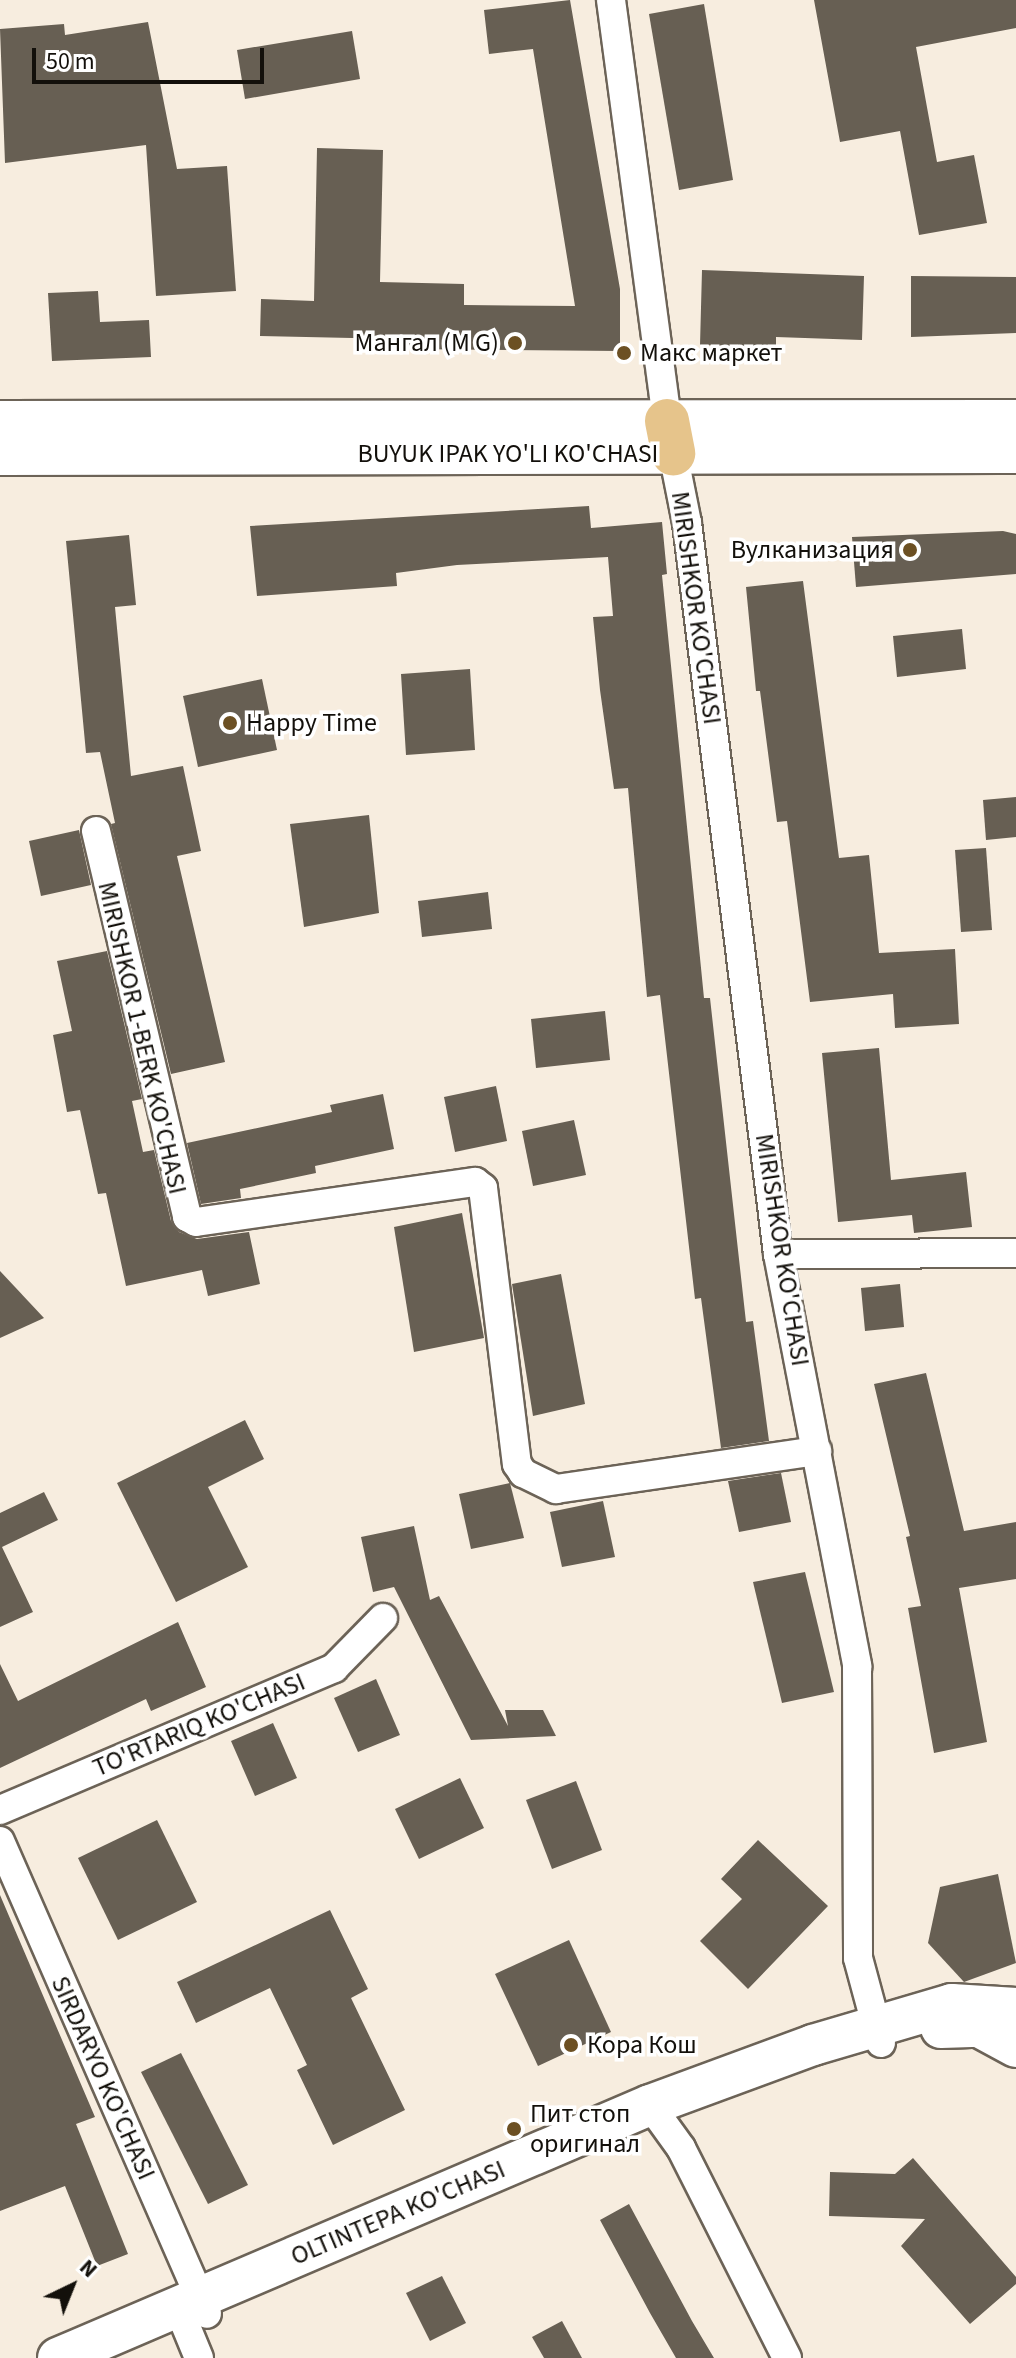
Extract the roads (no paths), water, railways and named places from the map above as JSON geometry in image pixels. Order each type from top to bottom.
[{"type":"main road","name":"BUYUK IPAK YO'LI KO'CHASI","points":[[0,455],[670,437],[1016,420]]},
{"type":"main road","name":"BUYUK IPAK YO'LI KO'CHASI","points":[[0,421],[670,437],[1016,453]]},
{"type":"main road","name":"OLTINTEPA KO'CHASI","points":[[105,2358],[657,2113],[878,2034],[952,2004],[1011,2020]]},
{"type":"main road","name":"OLTINTEPA KO'CHASI","points":[[58,2358],[194,2321]]},
{"type":"street","name":"MIRISHKOR KO'CHASI","points":[[611,0],[670,437],[687,523],[778,1254],[857,1666],[858,1958],[878,2034]]},
{"type":"street","name":"MIRISHKOR 1-BERK KO'CHASI","points":[[96,831],[187,1217],[196,1222],[475,1182],[483,1188],[517,1464],[523,1473],[556,1489],[817,1451]]},
{"type":"street","points":[[778,1254],[1016,1253]]},
{"type":"street","name":"TO'RTARIQ KO'CHASI","points":[[0,1810],[334,1668],[383,1618]]},
{"type":"street","name":"SIRDARYO KO'CHASI","points":[[0,1841],[194,2321]]},
{"type":"street","points":[[657,2113],[787,2358]]},
{"type":"place","name":"Мангал (M G)","points":[[515,343]]},
{"type":"place","name":"Макс маркет","points":[[624,353]]},
{"type":"place","name":"Вулканизация","points":[[910,550]]},
{"type":"place","name":"Happy Time","points":[[230,723]]},
{"type":"place","name":"Кора Кош","points":[[571,2045]]},
{"type":"place","name":"Пит стоп оригинал","points":[[514,2129]]}]
